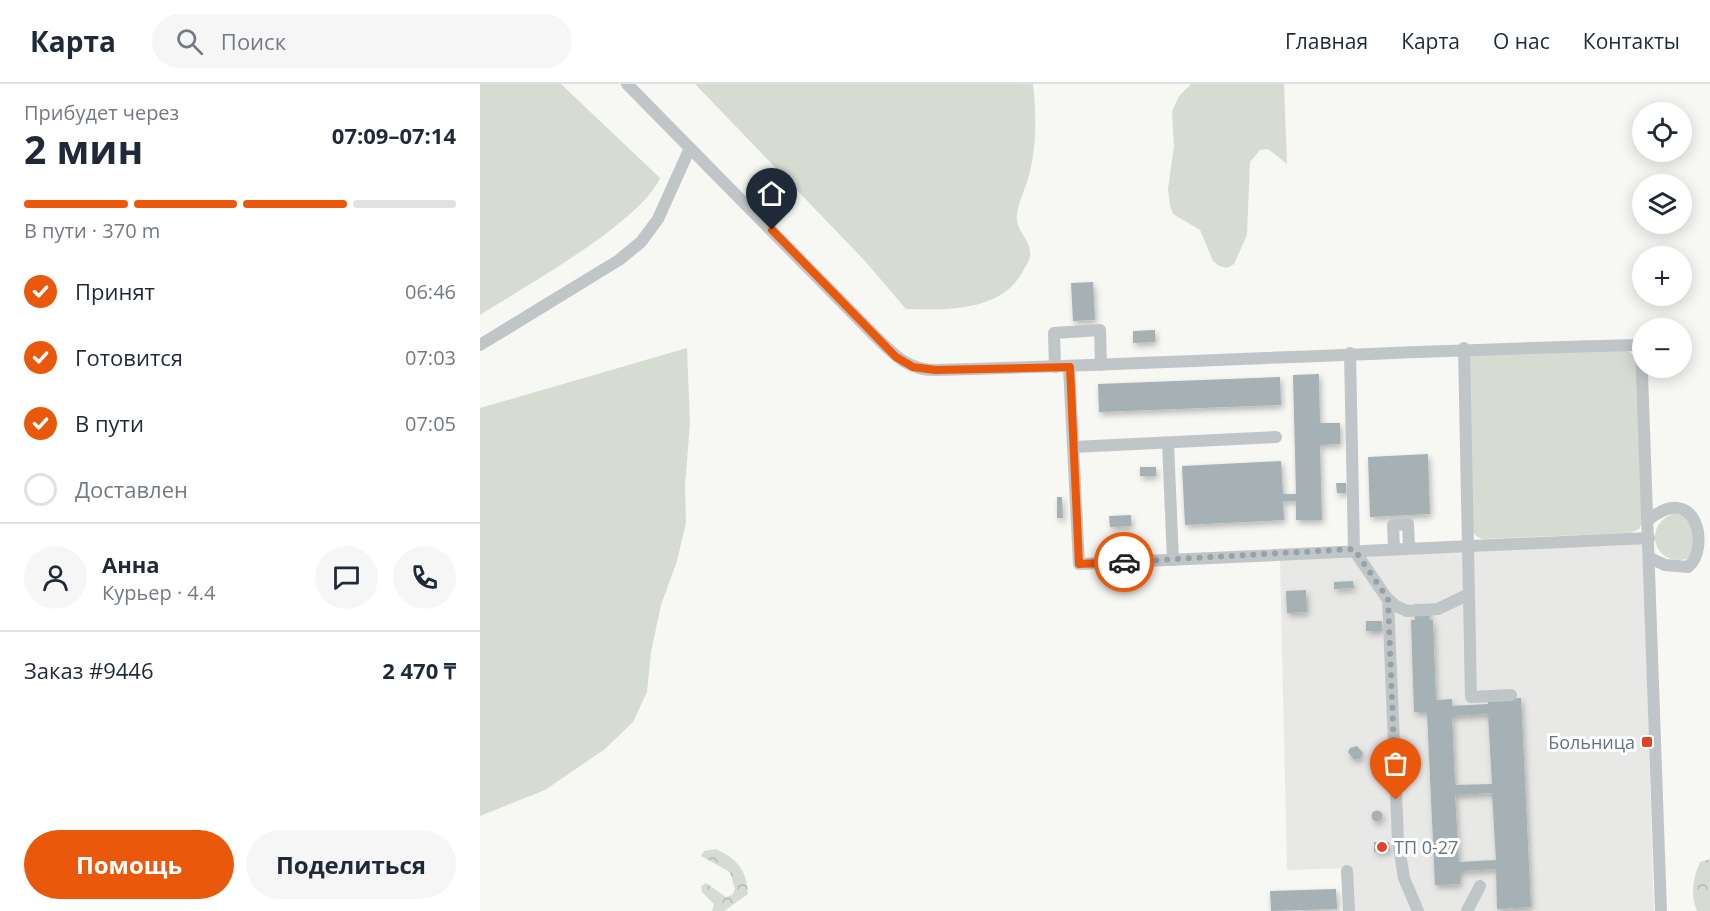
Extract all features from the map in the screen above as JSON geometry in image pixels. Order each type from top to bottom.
[{"type":"street","points":[[627,84],[876,337],[907,364],[926,370],[1070,367],[1464,348],[1641,345],[1661,911]]},
{"type":"street","points":[[480,345],[619,260],[640,242],[663,209],[690,148]]},
{"type":"street","points":[[1055,367],[1054,333],[1100,330],[1101,365]]},
{"type":"street","points":[[1464,348],[1471,697],[1511,695]]},
{"type":"street","points":[[1350,353],[1354,549],[1388,599],[1407,611],[1423,611],[1450,605],[1469,594]]},
{"type":"street","points":[[1070,367],[1079,564],[1354,549],[1649,538]]},
{"type":"street","points":[[1074,447],[1276,437]]},
{"type":"street","points":[[1168,443],[1173,560]]},
{"type":"street","points":[[1648,520],[1671,507],[1689,509],[1703,520],[1708,538],[1704,554],[1688,567],[1665,565],[1650,558]]},
{"type":"street","points":[[1394,548],[1393,525],[1408,524],[1409,548]]},
{"type":"street","points":[[1388,599],[1398,841],[1404,878],[1418,911]]},
{"type":"street","points":[[1347,871],[1349,911]]},
{"type":"street","points":[[1467,911],[1480,886]]},
{"type":"shaded area","points":[[1643,544],[1654,911],[1352,911],[1350,868],[1287,870],[1280,560]]},
{"type":"green space","points":[[480,84],[561,84],[660,178],[648,196],[606,233],[551,271],[480,315]]},
{"type":"green space","points":[[695,84],[1033,84],[1034,150],[1029,177],[1017,215],[1018,226],[1029,245],[1030,257],[1027,263],[1015,283],[1002,294],[988,301],[956,308],[906,309],[864,260]]},
{"type":"green space","points":[[1191,84],[1284,84],[1287,164],[1268,149],[1260,150],[1250,162],[1247,235],[1234,264],[1227,268],[1213,261],[1200,230],[1173,214],[1170,206],[1168,189],[1174,146],[1172,112],[1179,96]]},
{"type":"green space","points":[[687,348],[690,423],[685,486],[686,523],[677,561],[661,605],[651,652],[647,692],[633,722],[605,749],[545,790],[480,816],[480,408]]},
{"type":"green space","points":[[1626,348],[1632,354],[1632,378],[1637,378],[1643,522],[1639,529],[1630,533],[1482,539],[1476,536],[1471,528],[1469,358],[1475,353]]},
{"type":"green space","points":[[1677,513],[1697,522],[1690,558],[1677,560],[1667,557],[1660,551],[1655,534],[1665,518]]},
{"type":"green space","points":[[716,849],[735,861],[746,878],[748,894],[724,911],[712,911],[714,904],[702,892],[701,886],[706,883],[726,897],[732,895],[735,889],[730,872],[701,856],[704,851]]},
{"type":"green space","points":[[1710,859],[1710,911],[1697,911],[1693,893],[1696,874],[1700,862]]},
{"type":"building","points":[[1093,282],[1095,320],[1073,321],[1071,283]]},
{"type":"building","points":[[1155,330],[1155,342],[1133,343],[1133,331]]},
{"type":"building","points":[[1319,374],[1320,423],[1340,423],[1340,444],[1320,445],[1322,520],[1296,520],[1296,501],[1283,501],[1284,520],[1185,525],[1182,466],[1281,461],[1283,494],[1296,494],[1293,375]]},
{"type":"building","points":[[1280,377],[1281,405],[1099,412],[1098,384]]},
{"type":"building","points":[[1428,454],[1430,514],[1370,517],[1368,457]]},
{"type":"building","points":[[1140,467],[1156,467],[1156,476],[1140,476]]},
{"type":"building","points":[[1336,483],[1346,483],[1346,493],[1337,493]]},
{"type":"building","points":[[1057,497],[1062,497],[1063,518],[1057,518]]},
{"type":"building","points":[[1131,515],[1131,526],[1110,527],[1109,516]]},
{"type":"building","points":[[1353,581],[1354,588],[1334,589],[1334,582]]},
{"type":"building","points":[[1306,590],[1307,612],[1287,613],[1286,591]]},
{"type":"building","points":[[1415,604],[1429,604],[1429,620],[1433,620],[1436,700],[1452,699],[1452,706],[1488,704],[1488,700],[1521,698],[1531,907],[1497,909],[1496,869],[1460,871],[1460,884],[1435,885],[1427,712],[1414,712],[1411,620],[1415,620]],"holes":[[[1488,714],[1492,784],[1455,785],[1452,716]],[[1492,793],[1496,860],[1459,862],[1455,795]]]},
{"type":"building","points":[[1366,621],[1382,621],[1382,631],[1366,631]]},
{"type":"building","points":[[1357,746],[1363,753],[1361,758],[1354,760],[1348,752],[1350,748]]},
{"type":"building","points":[[1377,810],[1383,816],[1377,822],[1371,816]]},
{"type":"building","name":"ТП 0-27","points":[[1374,842],[1389,842],[1390,851],[1374,852]]},
{"type":"building","points":[[1336,889],[1337,909],[1271,911],[1270,891]]},
{"type":"way so far","points":[[1124,562],[1354,549],[1388,599],[1396,800]]},
{"type":"place","name":"Больница","points":[[1647,742]]},
{"type":"place","name":"ТП 0-27","points":[[1382,847]]},
{"type":"route","points":[[772,230],[896,357],[913,367],[935,370],[1070,367],[1079,564],[1124,562]]}]
